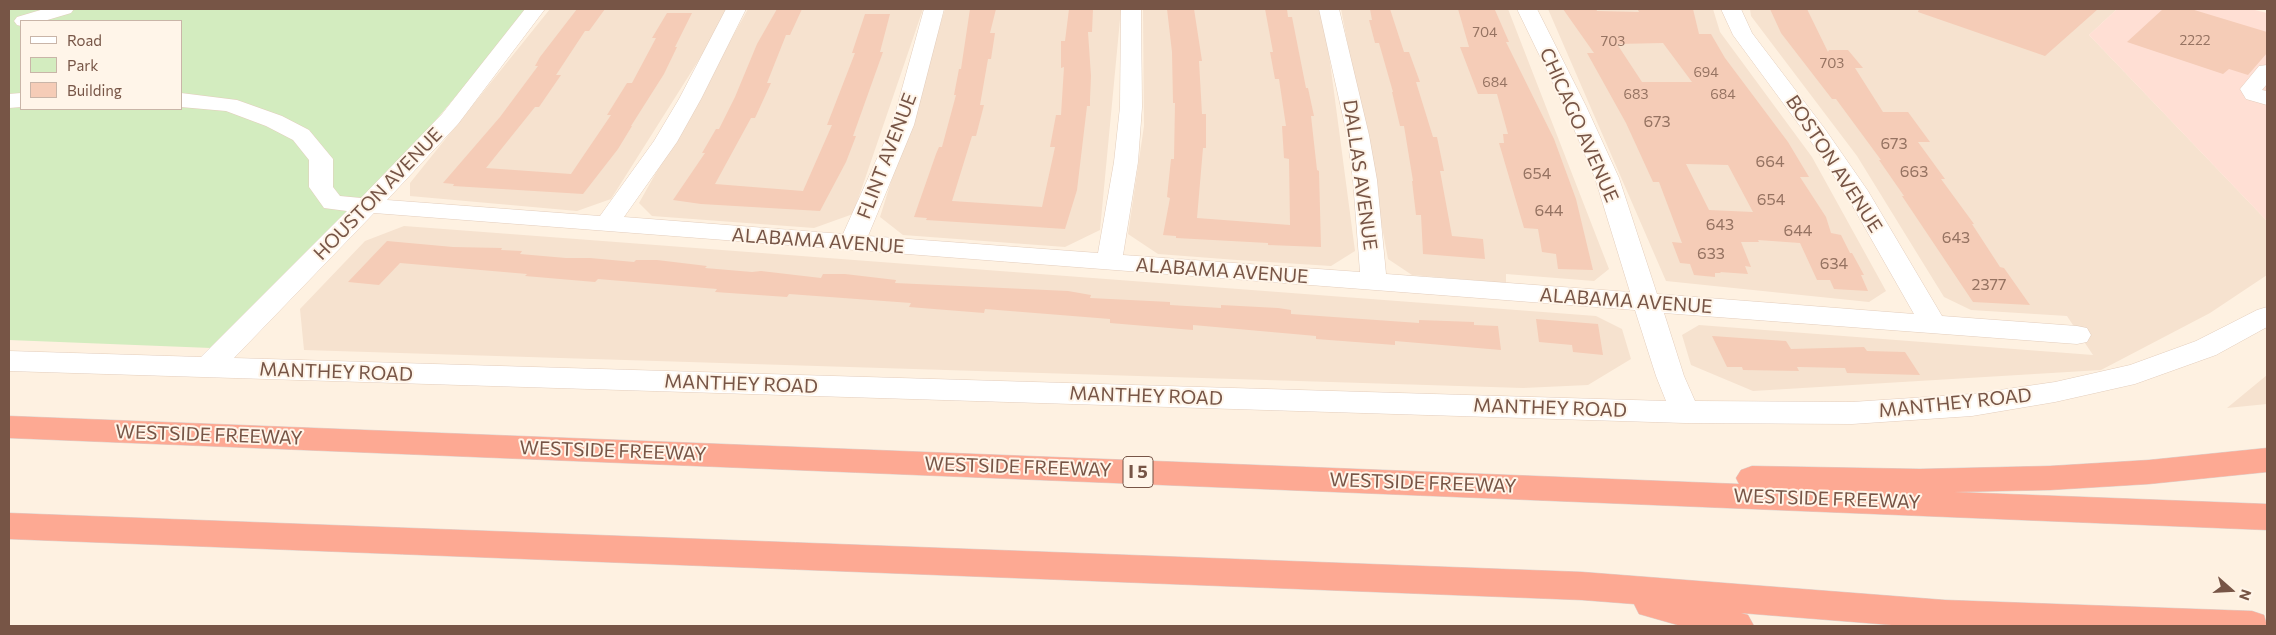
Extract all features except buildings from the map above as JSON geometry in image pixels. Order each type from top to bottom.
[{"type":"highway","name":"WESTSIDE FREEWAY","points":[[9,427],[2267,517]]},
{"type":"highway","points":[[1571,489],[1751,478],[1920,481],[2050,478],[2149,472],[2267,460]]},
{"type":"highway","points":[[9,526],[1582,586],[1945,615],[2252,626]]},
{"type":"highway","points":[[1582,586],[1736,626]]},
{"type":"street","points":[[28,20],[64,9]]},
{"type":"street","name":"HOUSTON AVENUE","points":[[207,368],[367,207],[450,119],[535,9]]},
{"type":"street","points":[[606,225],[665,142],[690,99],[736,9]]},
{"type":"street","name":"FLINT AVENUE","points":[[852,244],[903,125],[934,9]]},
{"type":"street","points":[[1108,263],[1126,162],[1132,106],[1131,9]]},
{"type":"street","name":"DALLAS AVENUE","points":[[1329,9],[1358,135],[1365,180],[1374,283]]},
{"type":"street","name":"CHICAGO AVENUE","points":[[1527,9],[1575,106],[1607,178],[1670,376],[1685,412]]},
{"type":"street","name":"BOSTON AVENUE","points":[[1731,9],[1743,35],[1817,134],[1856,192],[1933,323]]},
{"type":"street","points":[[2267,71],[2251,89],[2254,94],[2267,98]]},
{"type":"street","name":"ALABAMA AVENUE","points":[[182,100],[229,105],[274,121],[301,135],[321,159],[320,187],[333,203],[852,244],[2077,335]]},
{"type":"street","name":"MANTHEY ROAD","points":[[9,361],[1685,412],[1852,413],[1972,405],[2055,392],[2135,374],[2206,348],[2267,316]]},
{"type":"shaded area","points":[[550,9],[731,9],[611,199],[577,211],[410,196],[410,183]]},
{"type":"shaded area","points":[[748,9],[923,9],[853,214],[814,228],[652,216],[639,203]]},
{"type":"shaded area","points":[[945,9],[1121,9],[1100,230],[1065,247],[903,235],[880,217]]},
{"type":"shaded area","points":[[1143,9],[1323,9],[1355,251],[1331,266],[1237,260],[1158,254],[1128,234],[1144,126]]},
{"type":"shaded area","points":[[1341,9],[1508,9],[1609,269],[1594,281],[1506,274],[1506,283],[1412,275],[1388,259]]},
{"type":"shaded area","points":[[1548,9],[1713,9],[1720,32],[1812,157],[1886,291],[1869,302],[1666,281]]},
{"type":"shaded area","points":[[1750,9],[2117,9],[2089,35],[2267,221],[2267,275],[2210,313],[2101,370],[1753,391],[1691,365],[1682,335],[1699,325],[2093,355],[2067,316],[1971,310],[1944,297],[1857,156],[1751,16]]},
{"type":"shaded area","points":[[2117,9],[2251,9],[2267,13],[2267,221],[2089,35]]},
{"type":"shaded area","points":[[404,226],[1596,316],[1622,329],[1631,359],[1588,385],[1523,388],[304,350],[300,309],[365,241]]},
{"type":"shaded area","points":[[2267,375],[2267,404],[2227,408]]},
{"type":"green space","points":[[9,9],[529,9],[420,139],[211,348],[9,340]]}]
